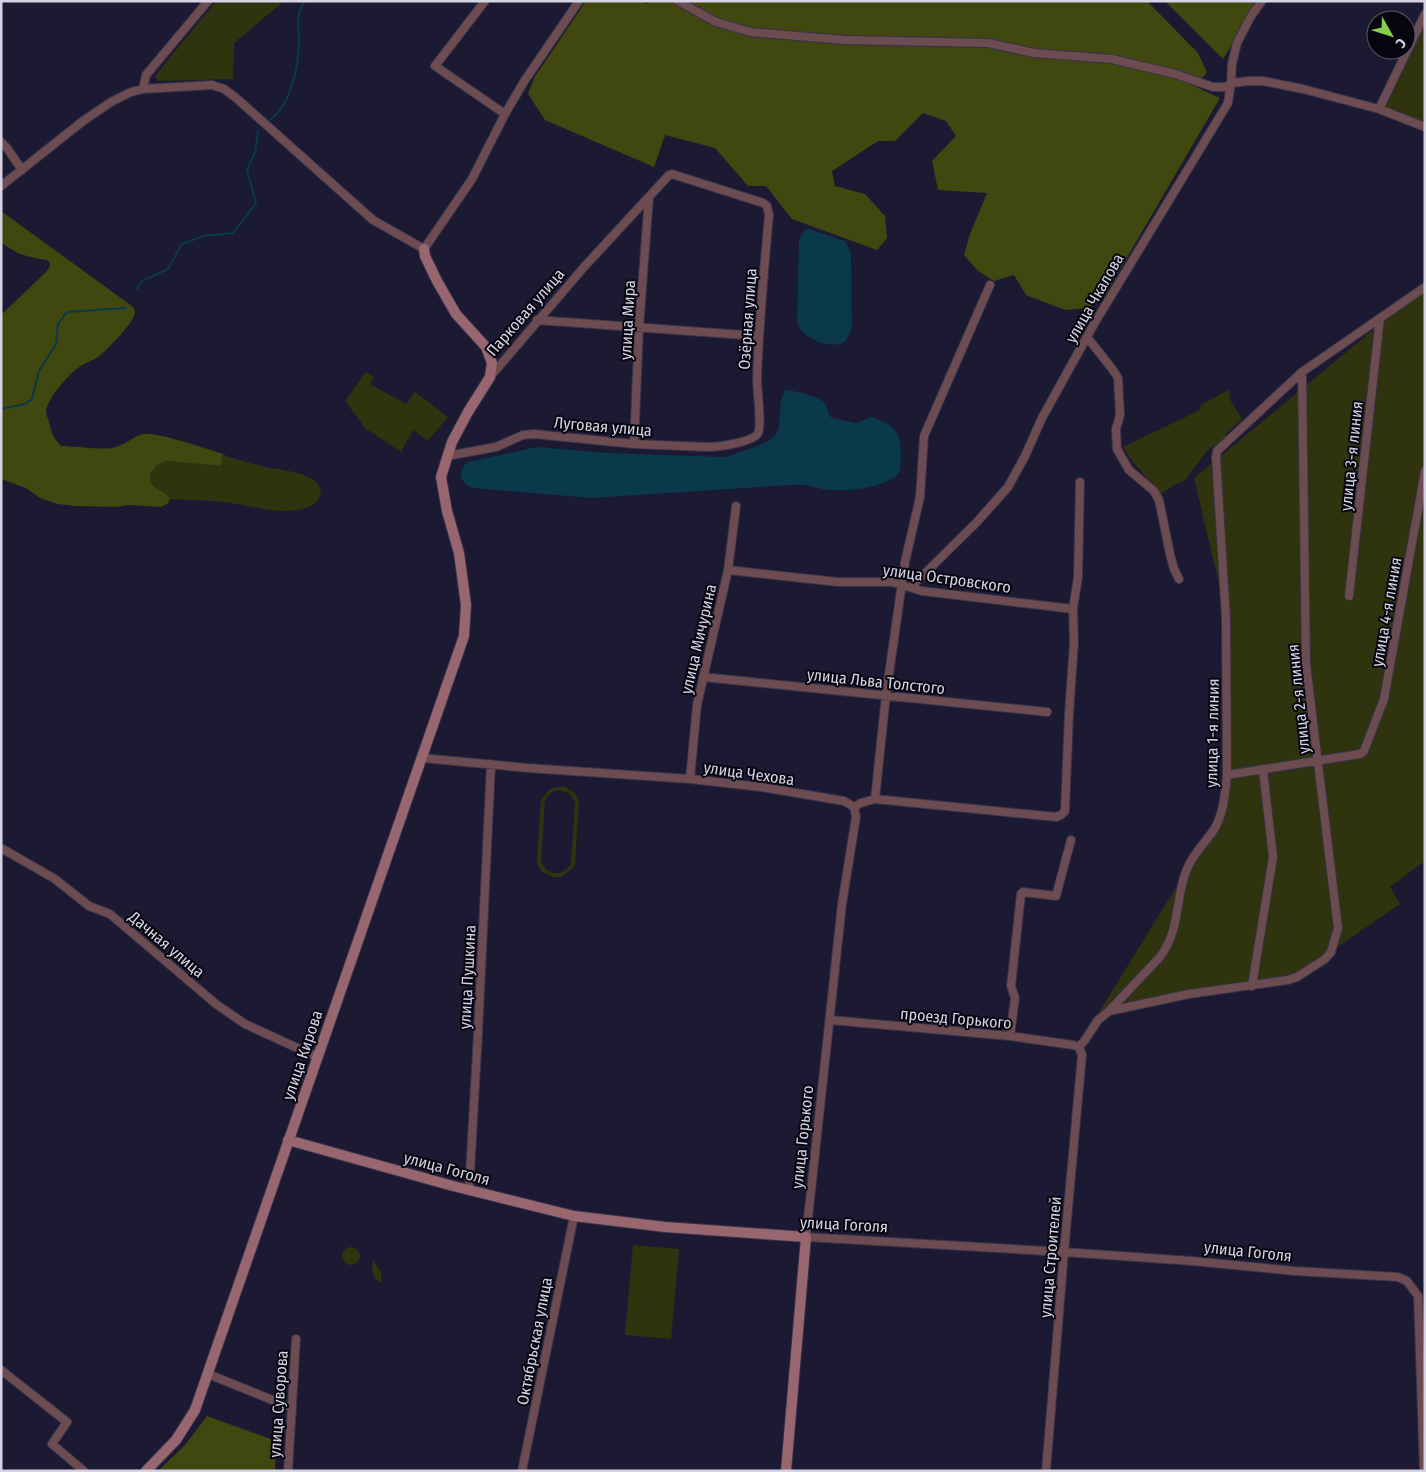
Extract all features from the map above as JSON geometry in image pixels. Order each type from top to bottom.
[{"type":"street","points":[[143,89],[146,75],[208,1]]},
{"type":"street","points":[[485,1],[435,66],[505,114]]},
{"type":"street","points":[[490,377],[492,363],[486,347],[456,314],[437,281],[425,256],[424,249],[472,179],[505,114],[525,80],[579,1]]},
{"type":"street","points":[[678,1],[716,22],[750,32],[845,40],[988,43],[1034,53],[1112,59],[1175,74],[1213,87],[1226,88],[1231,83],[1263,81],[1303,89],[1379,109],[1425,127]]},
{"type":"street","name":"улица Чкалова","points":[[907,586],[978,522],[1008,487],[1025,456],[1042,418],[1087,337],[1228,103],[1232,64],[1238,43],[1251,16],[1262,1]]},
{"type":"street","points":[[1379,109],[1425,14]]},
{"type":"street","points":[[1,186],[83,121],[111,102],[143,89],[212,85],[224,89],[235,97],[373,220],[424,249]]},
{"type":"street","points":[[1,142],[22,170]]},
{"type":"street","name":"Парковая улица","points":[[464,636],[466,605],[459,553],[446,511],[441,478],[447,456],[468,412],[490,377],[537,320],[668,175],[672,174],[763,203],[767,206]]},
{"type":"street","name":"улица Мира","points":[[634,444],[639,327],[648,197]]},
{"type":"street","name":"Озёрная улица","points":[[758,433],[760,428],[757,388],[758,336],[770,214],[767,206]]},
{"type":"street","points":[[875,799],[886,695],[907,586],[905,562],[920,496],[924,436],[990,285]]},
{"type":"street","points":[[1302,372],[1425,287]]},
{"type":"street","name":"улица 3-я линия","points":[[1349,596],[1380,318]]},
{"type":"street","points":[[537,320],[758,336]]},
{"type":"street","points":[[1087,337],[1118,378],[1120,415],[1116,429],[1117,449],[1129,470],[1154,491],[1159,500],[1170,554],[1174,569],[1179,578]]},
{"type":"street","name":"улица 1-я линия","points":[[1079,1047],[1086,1040],[1098,1020],[1109,1011],[1160,957],[1171,940],[1185,876],[1191,861],[1215,827],[1221,814],[1227,776],[1226,618],[1217,451],[1302,372]]},
{"type":"street","name":"улица 2-я линия","points":[[1252,986],[1296,977],[1325,959],[1334,946],[1338,928],[1306,664],[1302,372]]},
{"type":"street","name":"Луговая улица","points":[[447,456],[496,447],[523,435],[534,434],[634,444],[717,447],[751,439],[758,433]]},
{"type":"street","name":"улица 4-я линия","points":[[1318,761],[1360,754],[1364,751],[1384,699],[1425,471]]},
{"type":"street","points":[[854,807],[875,799],[1056,817],[1065,811],[1074,642],[1073,609],[1078,577],[1080,482]]},
{"type":"street","name":"улица Мичурина","points":[[690,778],[697,705],[728,570],[736,506]]},
{"type":"street","name":"улица Островского","points":[[728,570],[854,584],[884,582],[922,591],[1073,609]]},
{"type":"street","name":"улица Кирова","points":[[146,1471],[176,1440],[195,1410],[464,636]]},
{"type":"street","name":"улица Льва Толстого","points":[[703,677],[1047,712]]},
{"type":"street","name":"улица Чехова","points":[[422,758],[690,778],[770,788],[844,801],[854,807]]},
{"type":"street","points":[[1227,776],[1318,761]]},
{"type":"street","name":"улица Пушкина","points":[[469,1190],[491,764]]},
{"type":"street","points":[[1109,1011],[1189,994],[1252,986],[1273,857],[1263,770]]},
{"type":"street","name":"улица Горького","points":[[786,1471],[806,1237],[842,904],[856,817],[854,807]]},
{"type":"street","points":[[1010,1036],[1015,998],[1011,986],[1021,894],[1023,892],[1056,896],[1071,840]]},
{"type":"street","name":"Дачная улица","points":[[1,848],[56,879],[89,906],[110,914],[224,1009],[246,1024],[317,1057]]},
{"type":"street","name":"проезд Горького","points":[[830,1020],[1010,1036],[1073,1044],[1079,1047]]},
{"type":"street","name":"улица Строителей","points":[[1046,1471],[1082,1055],[1079,1047]]},
{"type":"street","name":"улица Гоголя","points":[[288,1140],[469,1190],[574,1216],[664,1227],[1064,1252],[1192,1261],[1295,1271],[1398,1277],[1407,1281],[1418,1296],[1424,1471]]},
{"type":"street","name":"Октябрьская улица","points":[[522,1471],[574,1216]]},
{"type":"street","name":"улица Суворова","points":[[288,1471],[296,1339]]},
{"type":"street","points":[[1,1370],[68,1422],[52,1444],[84,1471]]},
{"type":"street","points":[[208,1374],[292,1408]]},
{"type":"green space","points":[[216,1],[284,1],[234,43],[233,79],[158,81],[155,76]]},
{"type":"green space","points":[[586,1],[643,1],[647,4],[648,1],[1147,1],[1198,53],[1207,72],[1196,87],[1220,98],[1104,297],[1088,308],[1065,310],[1026,295],[1014,275],[994,281],[978,271],[964,255],[970,234],[987,193],[938,190],[932,161],[956,136],[946,121],[923,113],[895,141],[878,141],[832,171],[835,186],[865,194],[885,216],[887,238],[877,250],[792,219],[766,186],[748,186],[715,148],[665,135],[654,167],[545,120],[528,94],[534,78]]},
{"type":"green space","points":[[1165,1],[1259,1],[1223,59]]},
{"type":"green space","points":[[1425,16],[1425,124],[1381,105],[1403,60],[1416,60],[1416,34]]},
{"type":"green space","points":[[1,211],[130,304],[135,310],[134,317],[113,343],[98,357],[74,371],[50,400],[46,414],[52,432],[61,446],[112,448],[141,435],[151,434],[183,441],[223,454],[221,466],[166,461],[156,466],[150,474],[152,484],[170,499],[167,504],[160,507],[57,504],[40,498],[26,488],[1,479],[1,315],[45,273],[50,263],[47,260],[29,257],[17,252],[1,242]]},
{"type":"green space","points":[[1425,287],[1425,861],[1390,887],[1400,904],[1295,976],[1098,1014],[1223,811],[1228,623],[1194,478]]},
{"type":"green space","points":[[366,372],[374,377],[370,384],[406,404],[415,392],[448,417],[428,441],[413,430],[401,452],[365,428],[345,401]]},
{"type":"green space","points":[[1228,390],[1231,396],[1229,398],[1242,419],[1225,435],[1227,437],[1207,451],[1184,481],[1161,494],[1132,461],[1123,447],[1200,410],[1199,406]]},
{"type":"green space","points":[[223,454],[270,468],[295,472],[313,479],[319,485],[321,492],[318,500],[309,507],[287,511],[223,502],[170,499],[155,487],[151,480],[150,474],[156,466],[166,461],[221,466]]},
{"type":"green space","points":[[563,786],[575,793],[579,801],[575,865],[561,877],[553,877],[541,871],[537,863],[541,799],[550,789]],"holes":[[[558,790],[569,793],[575,802],[571,864],[566,870],[560,873],[553,873],[547,870],[541,862],[545,800],[552,792]]]},
{"type":"green space","points":[[633,1245],[679,1249],[671,1339],[625,1335]]},
{"type":"green space","points":[[347,1247],[355,1247],[360,1252],[358,1263],[347,1265],[342,1260],[342,1252]]},
{"type":"green space","points":[[373,1260],[381,1272],[381,1283],[373,1273]]},
{"type":"green space","points":[[207,1416],[276,1441],[275,1471],[158,1471],[185,1445]]},
{"type":"water","points":[[809,229],[845,241],[851,252],[852,327],[845,341],[839,344],[833,345],[818,342],[805,334],[797,324],[799,241],[804,230]]},
{"type":"water","points":[[785,390],[818,398],[825,403],[832,418],[856,423],[871,417],[890,426],[899,437],[901,452],[900,472],[895,477],[879,485],[850,490],[830,490],[805,485],[790,485],[591,498],[473,488],[462,480],[462,469],[468,462],[537,447],[607,453],[725,457],[760,445],[770,440],[776,434],[779,428],[781,400]]},
{"type":"waterway","points":[[267,122],[283,106],[292,84],[298,60],[299,14],[305,1]]},
{"type":"waterway","points":[[137,289],[142,281],[168,269],[182,244],[204,236],[233,233],[256,203],[247,170],[255,152],[258,131]]},
{"type":"waterway","points":[[1,409],[25,404],[32,399],[39,371],[56,344],[58,324],[67,312],[126,308]]}]
